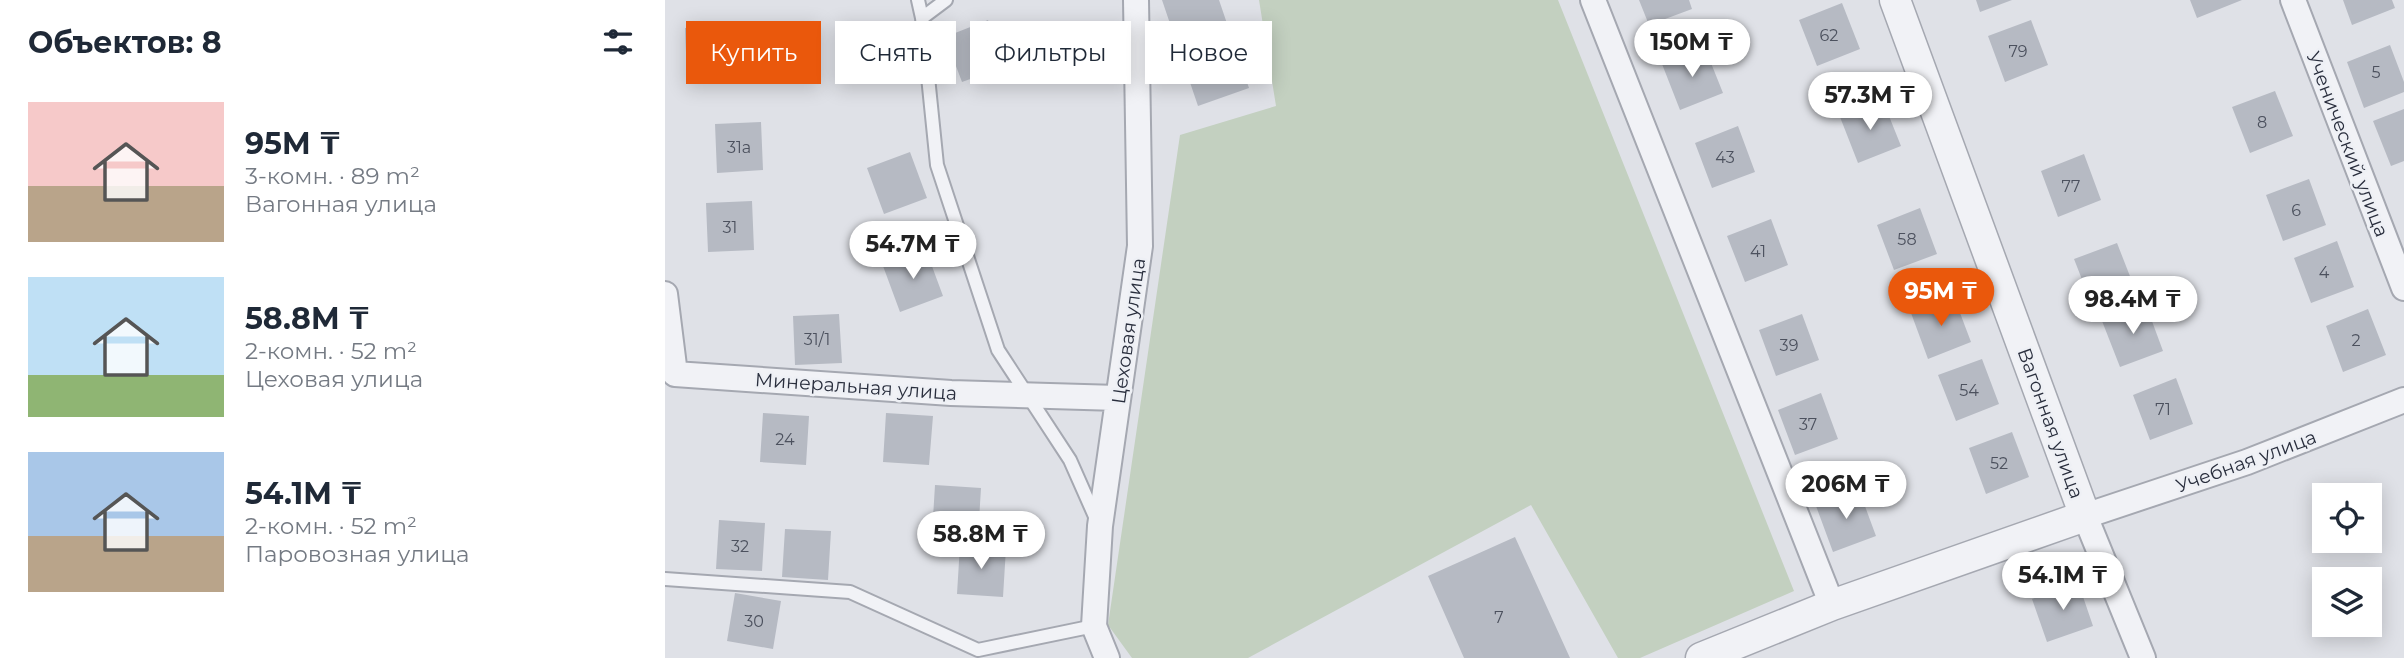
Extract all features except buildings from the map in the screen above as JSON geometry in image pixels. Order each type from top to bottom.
[{"type":"street","name":"Цеховая улица","points":[[1107,658],[1094,626],[1100,526],[1140,246],[1136,0]]},
{"type":"street","points":[[1593,0],[1832,605]]},
{"type":"street","name":"Вагонная улица","points":[[1701,658],[1832,605],[2085,516],[1895,0]]},
{"type":"street","name":"Ученический улица","points":[[2293,0],[2404,288]]},
{"type":"street","name":"Минеральная улица","points":[[665,295],[670,375],[951,393],[1118,398]]},
{"type":"street","name":"Учебная улица","points":[[2085,516],[2247,462],[2404,400]]},
{"type":"street","points":[[2085,516],[2143,658]]},
{"type":"lane","points":[[918,0],[937,165],[998,350],[1030,394],[1070,460],[1100,526]]},
{"type":"lane","points":[[922,18],[946,0]]},
{"type":"lane","points":[[665,579],[851,592],[978,649],[1094,626]]},
{"type":"green space","points":[[1259,0],[1558,0],[1794,591],[1640,658],[1618,658],[1531,505],[1248,658],[1132,658],[1108,625],[1180,135],[1276,106],[1272,81],[1272,21],[1262,21]]}]
